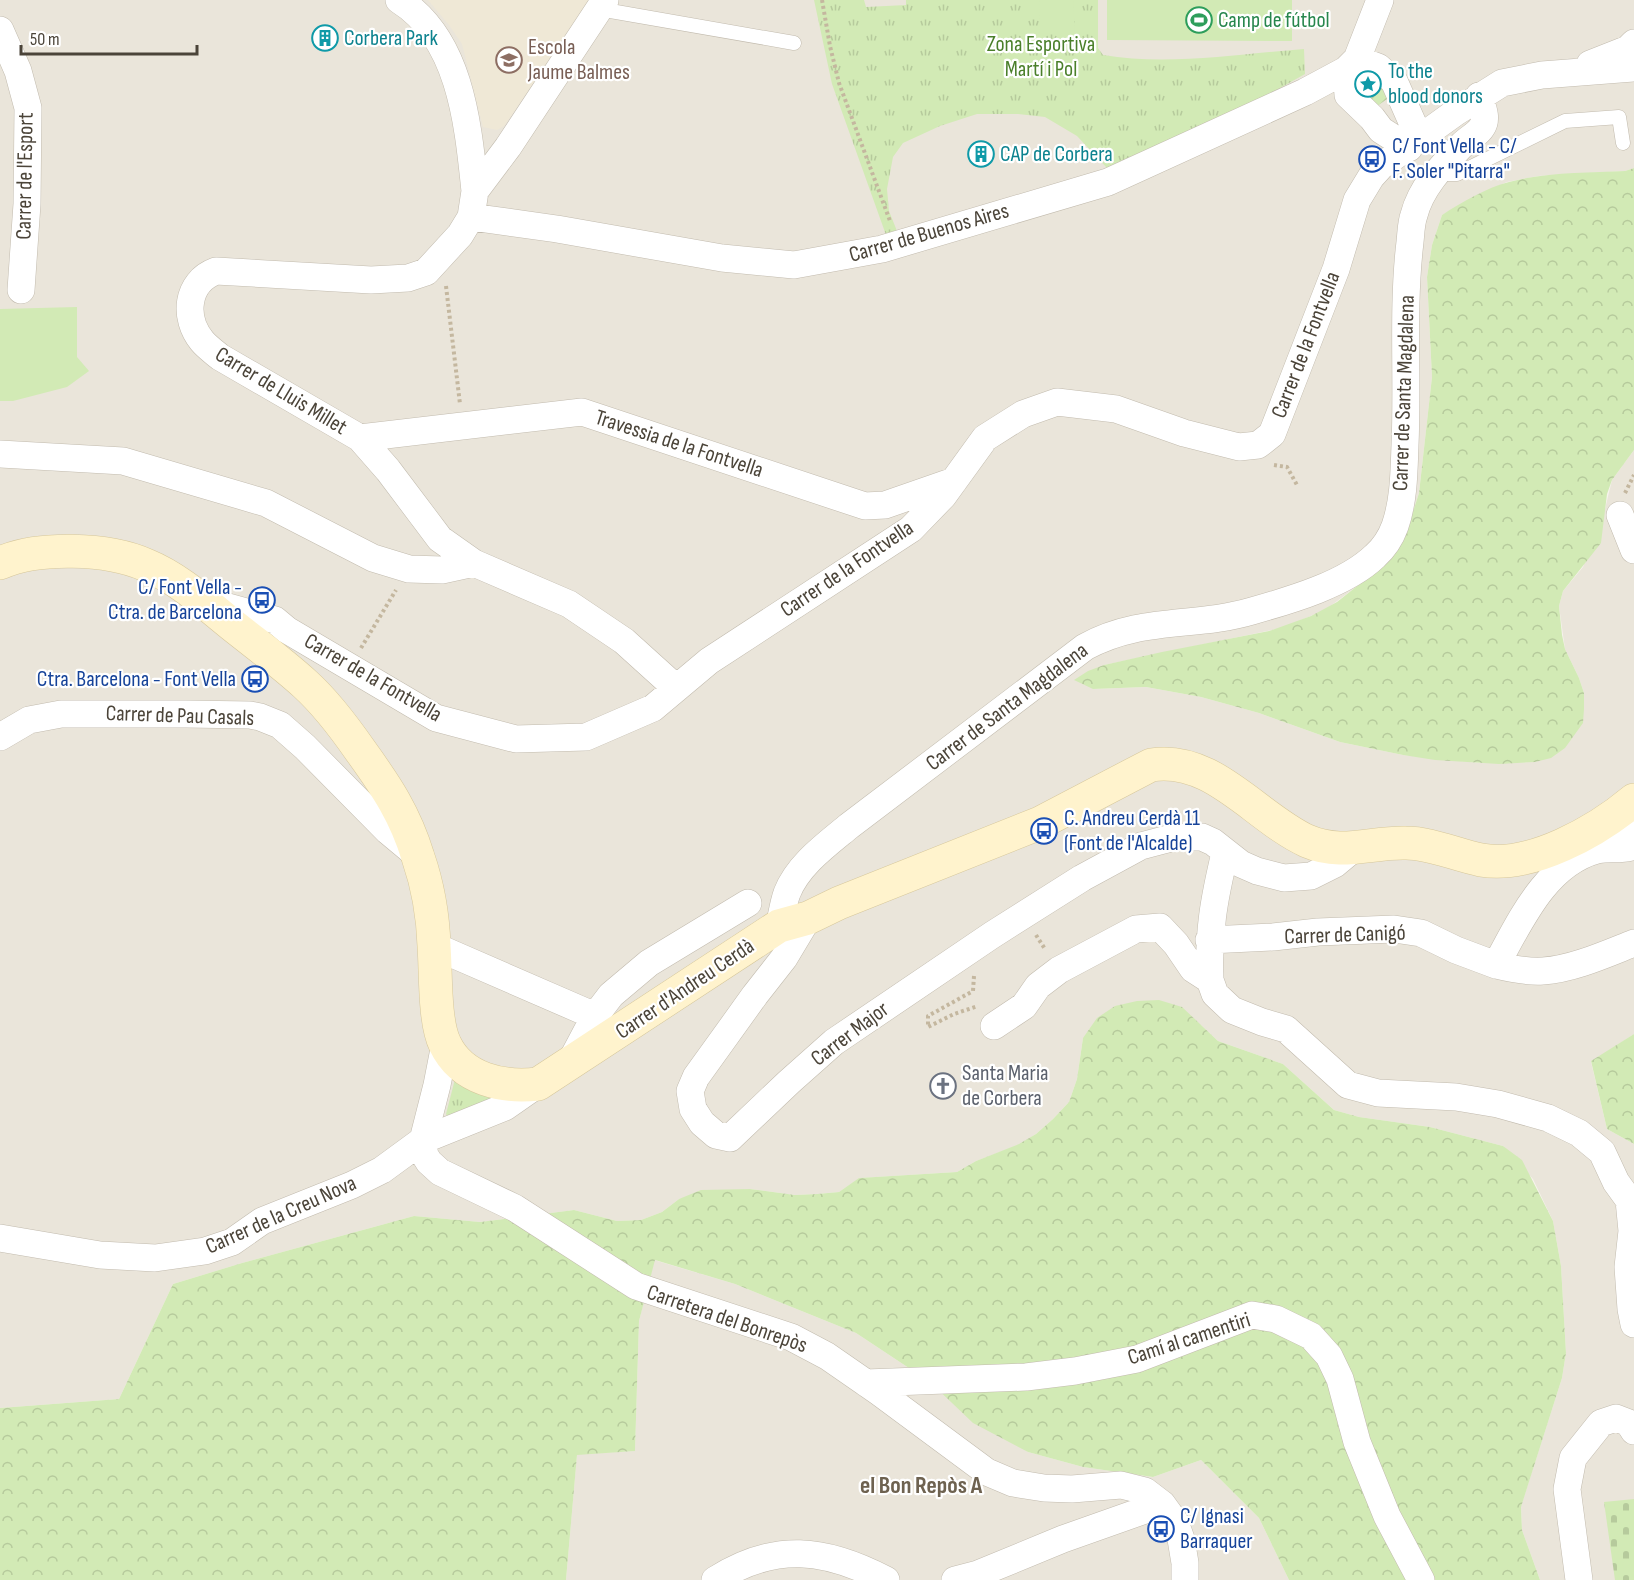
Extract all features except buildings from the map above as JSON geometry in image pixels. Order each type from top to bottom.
[{"type":"street","points":[[399,0],[426,25],[444,49],[459,92],[470,139],[473,204]]},
{"type":"street","points":[[1380,0],[1352,64],[1348,95],[1381,130],[1414,144]]},
{"type":"street","name":"Carrer de Lluis Millet","points":[[602,5],[508,147],[473,204],[460,236],[426,272],[408,278],[389,279],[216,270],[199,281],[190,298],[189,309],[201,340],[219,357],[360,438],[440,539],[474,563],[569,604],[624,640],[676,688]]},
{"type":"street","name":"Carrer de l'Esport","points":[[0,30],[18,72],[28,108],[27,204],[21,290]]},
{"type":"street","points":[[1566,72],[1628,49],[1634,43]]},
{"type":"street","points":[[1352,64],[1378,67],[1394,81],[1414,144]]},
{"type":"street","name":"Carrer de Buenos Aires","points":[[473,204],[568,231],[722,258],[794,265],[840,258],[899,244],[1108,182],[1305,92],[1352,64]]},
{"type":"street","name":"Carrer de la Fontvella","points":[[201,600],[275,620],[287,630],[436,718],[516,739],[586,738],[652,708],[710,662],[911,529],[944,496],[985,438],[1023,414],[1057,402],[1116,409],[1184,433],[1239,447],[1258,445],[1272,434],[1336,269],[1357,200],[1371,177],[1381,166],[1479,96],[1502,83],[1566,72],[1634,69]]},
{"type":"street","name":"Carrer de Santa Magdalena","points":[[794,922],[791,886],[808,861],[849,826],[1085,647],[1116,633],[1141,627],[1211,620],[1254,611],[1305,594],[1360,569],[1386,544],[1395,527],[1402,493],[1407,411],[1407,267],[1414,215],[1425,189],[1463,143],[1483,126],[1485,116],[1479,96]]},
{"type":"street","points":[[1381,130],[1383,154],[1381,166]]},
{"type":"street","points":[[470,139],[497,147],[508,147]]},
{"type":"street","name":"Travessia de la Fontvella","points":[[360,438],[582,412],[865,506],[885,505],[955,481]]},
{"type":"street","points":[[0,454],[123,460],[266,503],[373,558],[408,569],[442,570],[474,563]]},
{"type":"street","points":[[1620,514],[1634,550]]},
{"type":"street","name":"Carrer d'Andreu Cerdà","points":[[5,556],[62,552],[98,554],[124,558],[162,572],[201,600],[306,685],[340,722],[393,796],[418,856],[431,906],[440,1024],[445,1044],[458,1063],[475,1075],[508,1086],[538,1084],[794,922],[1040,823],[1151,765],[1165,763],[1185,766],[1218,781],[1287,830],[1307,841],[1329,848],[1353,849],[1407,843],[1422,844],[1496,862],[1517,860],[1542,853],[1569,841],[1592,829],[1634,800]]},
{"type":"street","name":"Carrer de la Fontvella","points":[[258,645],[269,636],[287,630]]},
{"type":"street","name":"Carrer de Pau Casals","points":[[0,737],[29,720],[62,714],[250,715],[268,720],[280,725],[305,747],[388,831],[418,856]]},
{"type":"street","points":[[1496,965],[1525,913],[1546,885],[1563,869],[1584,855],[1599,849],[1634,822]]},
{"type":"street","name":"Carrer Major","points":[[794,922],[784,958],[703,1067],[690,1091],[693,1109],[702,1123],[716,1135],[730,1138],[834,1042],[948,964],[1082,878],[1141,846],[1175,837],[1202,837],[1213,842],[1241,864],[1257,872],[1284,878],[1311,876],[1335,864],[1353,849]]},
{"type":"street","points":[[1599,849],[1634,846]]},
{"type":"street","points":[[1225,853],[1212,912],[1209,940],[1210,980],[1215,994],[1232,1010],[1286,1029],[1348,1085],[1378,1093],[1456,1097],[1498,1104],[1548,1118],[1579,1133],[1602,1152],[1616,1182],[1629,1200],[1632,1231],[1628,1267],[1634,1324]]},
{"type":"street","points":[[568,1066],[596,1016],[611,995],[650,963],[748,903]]},
{"type":"street","points":[[994,1026],[1024,1006],[1038,986],[1059,970],[1136,929],[1160,927],[1176,944],[1193,969],[1210,980]]},
{"type":"street","name":"Carrer de Canigó","points":[[1209,940],[1273,938],[1318,932],[1394,929],[1421,933],[1456,950],[1496,965],[1520,970],[1545,971],[1589,960],[1634,943]]},
{"type":"street","points":[[434,946],[596,1016]]},
{"type":"street","points":[[423,1140],[445,1044]]},
{"type":"street","name":"Carrer de la Creu Nova","points":[[0,1238],[100,1255],[155,1258],[205,1251],[232,1242],[262,1221],[352,1185],[382,1170],[423,1140],[505,1107],[538,1084]]},
{"type":"street","name":"Carretera del Bonrepòs","points":[[423,1140],[424,1154],[440,1172],[515,1208],[636,1286],[791,1337],[827,1356],[987,1472],[1013,1483],[1044,1488],[1072,1489],[1121,1485],[1145,1491],[1162,1504],[1175,1522],[1181,1539],[1187,1574]]},
{"type":"street","name":"Camí al camentiri","points":[[866,1383],[1026,1377],[1075,1371],[1137,1359],[1252,1315],[1276,1318],[1311,1336],[1329,1356],[1340,1379],[1357,1442],[1386,1516],[1421,1580]]},
{"type":"street","points":[[1579,1580],[1567,1489],[1573,1458],[1601,1423],[1616,1418],[1629,1424],[1634,1431]]},
{"type":"street","points":[[956,1580],[978,1574],[1063,1539],[1162,1504]]},
{"type":"street","points":[[715,1580],[757,1560],[793,1552],[823,1554],[885,1580]]},
{"type":"lane","points":[[602,5],[794,43]]},
{"type":"lane","points":[[1437,174],[1457,174],[1564,121],[1619,117],[1623,143]]},
{"type":"path","points":[[822,0],[839,83],[899,244]]},
{"type":"path","points":[[442,256],[463,427]]},
{"type":"path","points":[[350,667],[408,569]]},
{"type":"path","points":[[948,964],[975,977],[973,991],[928,1016],[928,1027],[954,1014],[987,1004],[1024,1006]]},
{"type":"shaded area","points":[[0,0],[1634,0],[1634,168],[1625,171],[1538,176],[1507,182],[1442,215],[1432,245],[1427,277],[1432,377],[1419,493],[1409,524],[1375,573],[1325,610],[1282,628],[1104,665],[1093,689],[1146,687],[1201,697],[1259,713],[1340,742],[1403,755],[1479,763],[1535,762],[1584,693],[1565,649],[1559,606],[1563,591],[1583,567],[1605,509],[1612,480],[1634,450],[1634,1034],[1591,1062],[1607,1129],[1634,1144],[1634,1580],[1540,1580],[1522,1530],[1521,1506],[1562,1378],[1566,1353],[1561,1266],[1553,1221],[1533,1179],[1503,1146],[1430,1127],[1359,1117],[1334,1110],[1283,1064],[1218,1041],[1201,1025],[1083,1038],[1077,1079],[1069,1102],[1036,1134],[1019,1145],[976,1161],[957,1172],[860,1178],[839,1192],[795,1195],[750,1189],[679,1199],[662,1212],[641,1220],[617,1221],[574,1210],[480,1222],[414,1216],[173,1284],[119,1399],[0,1408]]},
{"type":"shaded area","name":"Escola Jaume Balmes","points":[[428,0],[591,0],[504,126],[497,130],[483,127],[462,44]]},
{"type":"shaded area","points":[[654,1260],[735,1284],[856,1333],[930,1382],[1028,1452],[1083,1467],[1153,1477],[1201,1460],[1259,1518],[1289,1580],[566,1580],[577,1454],[635,1451],[639,1321]]},
{"type":"green space","name":"Zona Esportiva Martí i Pol","points":[[814,0],[864,0],[866,7],[906,5],[906,0],[1098,0],[1098,48],[1103,55],[1178,59],[1304,49],[1305,74],[1273,92],[1107,168],[1077,136],[1045,117],[1018,114],[977,114],[940,126],[903,143],[893,157],[887,189],[889,211],[897,231],[886,235],[832,84]]},
{"type":"green space","points":[[1039,0],[1073,0],[1075,33],[1040,34]]},
{"type":"green space","name":"Camp de fútbol","points":[[1107,0],[1292,0],[1292,41],[1107,40]]},
{"type":"green space","points":[[1370,78],[1379,79],[1387,99],[1373,109],[1357,89],[1361,81]]},
{"type":"green space","points":[[1634,168],[1634,450],[1612,480],[1607,494],[1601,543],[1563,591],[1559,606],[1565,649],[1584,693],[1583,723],[1565,748],[1551,758],[1535,762],[1499,764],[1435,760],[1340,742],[1259,713],[1201,697],[1146,687],[1093,689],[1074,680],[1104,665],[1269,631],[1311,616],[1337,602],[1361,583],[1409,524],[1419,493],[1432,377],[1427,277],[1432,245],[1442,215],[1474,196],[1509,182],[1552,175],[1625,171]]},
{"type":"green space","points":[[77,307],[77,357],[89,371],[67,387],[13,401],[0,401],[0,309]]},
{"type":"green space","points":[[1159,1000],[1182,1007],[1218,1041],[1283,1064],[1334,1110],[1359,1117],[1430,1127],[1503,1146],[1522,1160],[1553,1221],[1561,1266],[1566,1353],[1562,1378],[1521,1507],[1522,1530],[1540,1580],[1289,1580],[1259,1518],[1201,1460],[1153,1477],[1083,1467],[1028,1452],[973,1423],[930,1382],[856,1333],[735,1284],[655,1260],[639,1321],[635,1451],[577,1455],[566,1580],[0,1580],[0,1408],[119,1399],[173,1284],[414,1216],[480,1222],[574,1210],[617,1221],[641,1220],[662,1212],[679,1199],[701,1190],[750,1189],[795,1195],[817,1194],[839,1192],[859,1178],[957,1172],[1036,1134],[1069,1102],[1077,1079],[1083,1038],[1097,1018],[1115,1006],[1137,1001]]},
{"type":"green space","points":[[1634,1034],[1634,1144],[1607,1129],[1591,1061]]},
{"type":"green space","points":[[455,1079],[474,1091],[495,1098],[448,1117],[446,1114]]},
{"type":"green space","points":[[1634,1499],[1634,1580],[1615,1580],[1604,1502]]},
{"type":"place","name":"Camp de fútbol","points":[[1199,20]]},
{"type":"place","name":"Corbera Park","points":[[325,38]]},
{"type":"place","name":"Escola Jaume Balmes","points":[[509,60]]},
{"type":"place","name":"To the blood donors","points":[[1368,84]]},
{"type":"place","name":"CAP de Corbera","points":[[981,154]]},
{"type":"place","name":"C/ Font Vella - C/ F. Soler \"Pitarra\"","points":[[1372,159]]},
{"type":"place","name":"C/ Font Vella - Ctra. de Barcelona","points":[[262,600]]},
{"type":"place","name":"Ctra. Barcelona - Font Vella","points":[[255,679]]},
{"type":"place","name":"C. Andreu Cerdà 11 (Font de l'Alcalde)","points":[[1044,831]]},
{"type":"place","name":"Santa Maria de Corbera","points":[[943,1086]]},
{"type":"place","name":"C/ Ignasi Barraquer","points":[[1161,1529]]},
{"type":"district","name":"el Bon Repòs A","points":[[921,1485]]}]
